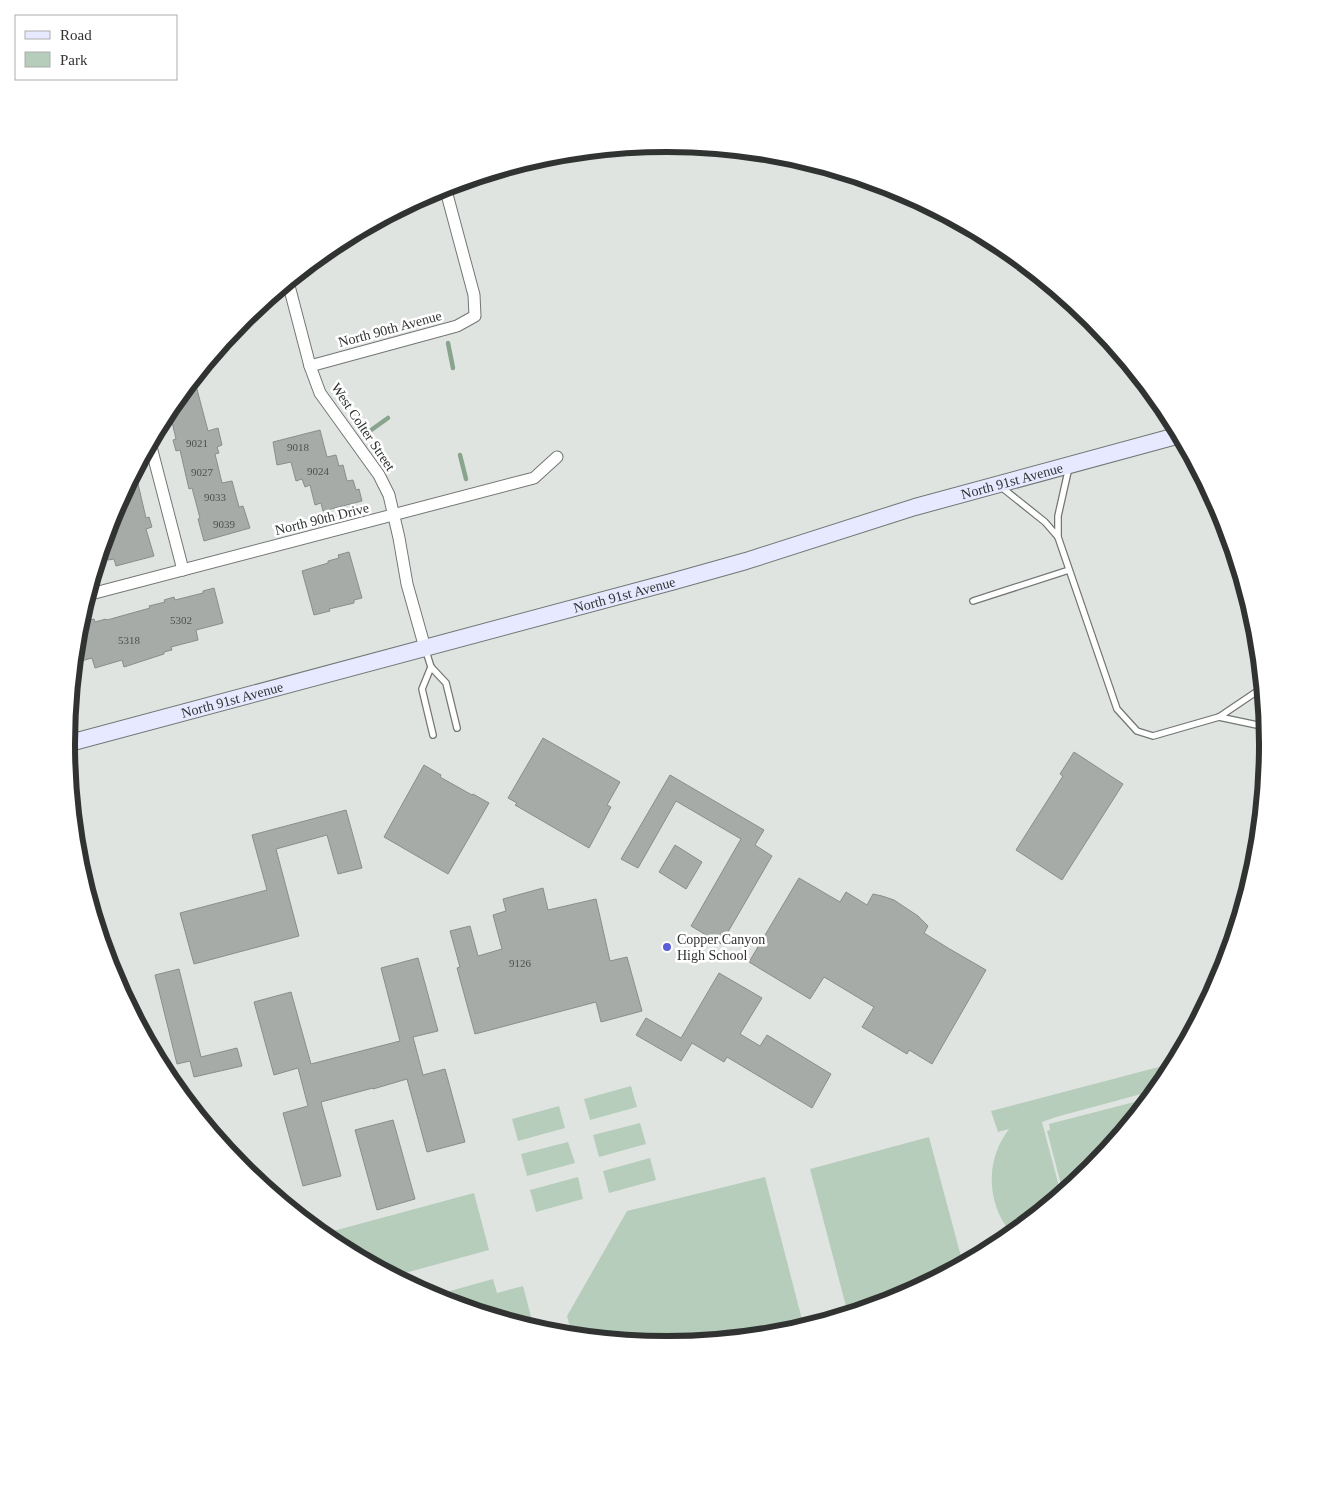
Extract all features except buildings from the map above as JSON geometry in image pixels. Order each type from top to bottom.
[{"type":"main road","name":"North 91st Avenue","points":[[75,742],[671,582],[746,561],[915,507],[1173,437]]},
{"type":"street","name":"North 90th Avenue","points":[[310,366],[457,326],[475,316],[474,295],[447,194]]},
{"type":"street","name":"West Colter Street","points":[[290,288],[310,366],[320,392],[379,475],[389,495],[407,584],[425,648]]},
{"type":"street","points":[[152,452],[182,570]]},
{"type":"street","name":"North 90th Drive","points":[[95,593],[534,478],[557,457]]},
{"type":"lane","points":[[1069,465],[1058,516],[1058,536],[1117,709],[1137,731],[1153,736],[1219,717],[1257,692]]},
{"type":"lane","points":[[998,484],[1045,522],[1058,536]]},
{"type":"lane","points":[[973,601],[1070,570]]},
{"type":"lane","points":[[425,648],[431,668],[446,683],[457,728]]},
{"type":"lane","points":[[431,668],[422,689],[433,734]]},
{"type":"lane","points":[[1219,717],[1259,726]]},
{"type":"green space","points":[[1164,1066],[1145,1093],[1042,1122],[1059,1187],[1007,1228],[997,1209],[993,1196],[992,1182],[996,1154],[1001,1141],[1009,1129],[998,1132],[991,1111]]},
{"type":"green space","points":[[631,1086],[637,1107],[590,1120],[584,1099]]},
{"type":"green space","points":[[1139,1101],[1086,1163],[1061,1185],[1047,1131],[1050,1130],[1049,1124]]},
{"type":"green space","points":[[559,1106],[565,1128],[518,1141],[512,1119]]},
{"type":"green space","points":[[640,1123],[646,1144],[599,1157],[593,1135]]},
{"type":"green space","points":[[929,1137],[961,1258],[894,1291],[846,1308],[810,1169]]},
{"type":"green space","points":[[568,1142],[575,1163],[527,1176],[521,1154]]},
{"type":"green space","points":[[650,1158],[656,1180],[609,1193],[603,1171]]},
{"type":"green space","points":[[578,1177],[583,1199],[536,1212],[530,1190]]},
{"type":"green space","points":[[765,1177],[802,1320],[744,1331],[706,1335],[628,1335],[570,1328],[567,1316],[627,1211]]},
{"type":"green space","points":[[474,1193],[489,1250],[402,1274],[371,1257],[332,1231]]},
{"type":"green space","points":[[493,1279],[497,1293],[523,1286],[532,1320],[477,1305],[444,1293]]},
{"type":"waterway","points":[[448,343],[453,368]]},
{"type":"waterway","points":[[367,433],[388,418]]},
{"type":"waterway","points":[[460,455],[466,479]]},
{"type":"place","name":"Copper Canyon High School","points":[[667,947]]}]
